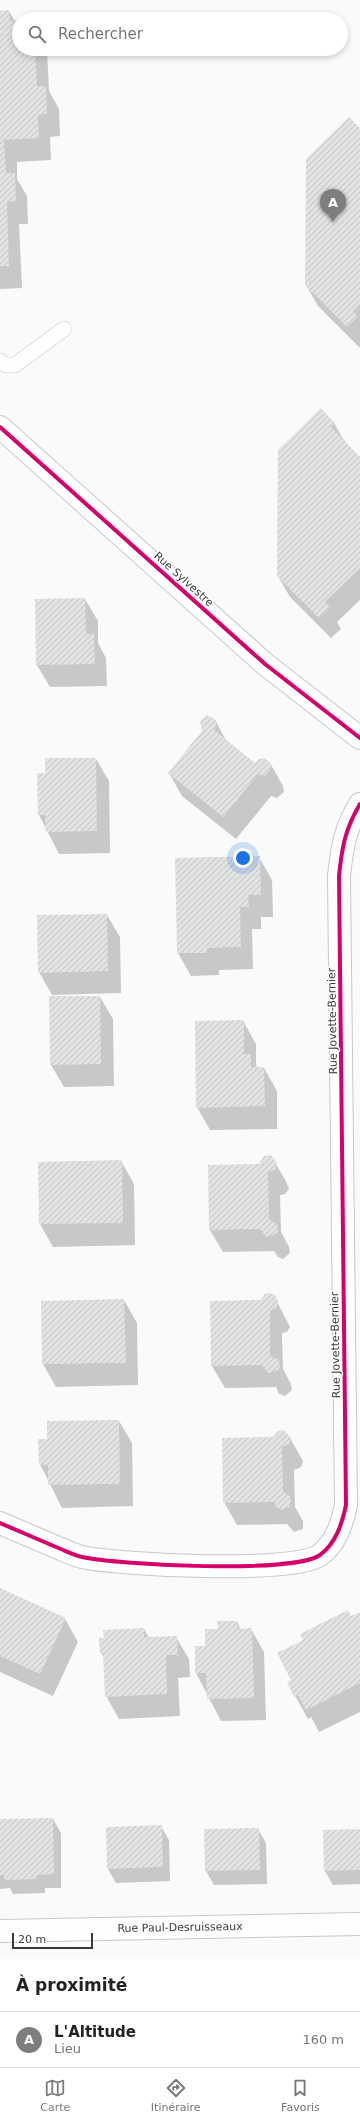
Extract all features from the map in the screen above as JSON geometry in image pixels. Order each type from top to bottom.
[{"type":"street","name":"Rue Sylvestre","points":[[0,427],[265,664],[360,738]]},
{"type":"street","name":"Rue Jovette-Bernier","points":[[0,1523],[80,1557],[140,1564],[280,1565],[304,1562],[319,1555],[332,1543],[342,1525],[346,1505],[339,876],[342,845],[349,822],[360,804]]},
{"type":"street","name":"Rue Paul-Desruisseaux","points":[[0,1931],[360,1924]]},
{"type":"lane","points":[[0,361],[6,366],[15,365],[64,329]]},
{"type":"building","points":[[9,10],[10,21],[12,21],[12,56],[35,56],[37,86],[46,86],[47,114],[38,115],[39,138],[4,140],[6,173],[15,173],[16,201],[7,202],[9,266],[0,266],[0,11]]},
{"type":"building","points":[[349,117],[360,128],[360,304],[353,311],[358,316],[347,327],[305,285],[306,159]]},
{"type":"building","points":[[321,408],[335,423],[331,427],[360,457],[360,568],[325,602],[330,607],[319,618],[277,576],[278,450]]},
{"type":"building","points":[[85,598],[86,634],[94,634],[95,664],[36,665],[35,599]]},
{"type":"building","points":[[207,715],[216,720],[214,730],[255,763],[259,759],[265,758],[272,766],[264,776],[258,774],[223,817],[168,773],[202,731],[200,721]]},
{"type":"building","points":[[45,758],[96,758],[97,831],[46,832],[45,815],[38,815],[37,773],[45,773]]},
{"type":"building","points":[[260,856],[261,895],[248,895],[249,907],[240,907],[241,947],[207,948],[207,953],[177,953],[175,858]]},
{"type":"building","points":[[107,914],[108,971],[38,973],[37,915]]},
{"type":"building","points":[[49,996],[100,996],[101,1064],[50,1065]]},
{"type":"building","points":[[244,1020],[244,1054],[251,1054],[251,1067],[264,1067],[265,1106],[196,1108],[195,1021]]},
{"type":"building","points":[[271,1155],[277,1163],[275,1170],[268,1172],[269,1219],[277,1224],[278,1231],[276,1234],[266,1237],[260,1229],[209,1230],[208,1165],[259,1164],[264,1156]]},
{"type":"building","points":[[122,1160],[123,1223],[39,1224],[38,1162]]},
{"type":"building","points":[[269,1293],[275,1295],[278,1301],[277,1307],[270,1311],[270,1356],[279,1360],[280,1367],[278,1370],[268,1373],[262,1365],[211,1366],[210,1301],[261,1300],[265,1294]]},
{"type":"building","points":[[124,1299],[126,1363],[42,1364],[41,1301]]},
{"type":"building","points":[[119,1420],[120,1484],[48,1485],[48,1465],[39,1465],[38,1439],[47,1439],[47,1421]]},
{"type":"building","points":[[284,1430],[291,1438],[289,1444],[282,1447],[283,1492],[291,1497],[290,1507],[281,1510],[275,1506],[275,1502],[223,1503],[222,1438],[273,1437],[278,1431]]},
{"type":"building","points":[[0,1588],[66,1618],[40,1674],[0,1656]]},
{"type":"building","points":[[348,1610],[351,1616],[360,1612],[360,1683],[306,1710],[298,1695],[294,1697],[287,1682],[291,1680],[277,1653],[303,1640],[300,1634]]},
{"type":"building","points":[[217,1621],[237,1621],[238,1629],[252,1628],[254,1698],[207,1699],[206,1673],[195,1673],[195,1646],[205,1646],[205,1629],[218,1629]]},
{"type":"building","points":[[144,1628],[144,1637],[177,1636],[178,1655],[166,1655],[167,1694],[105,1697],[103,1653],[100,1653],[99,1638],[104,1638],[103,1630]]},
{"type":"building","points":[[53,1818],[54,1874],[37,1875],[37,1879],[4,1880],[4,1875],[0,1875],[0,1819]]},
{"type":"building","points":[[162,1825],[163,1867],[107,1869],[106,1827]]},
{"type":"building","points":[[259,1828],[260,1870],[205,1871],[204,1829]]},
{"type":"building","points":[[360,1829],[360,1870],[324,1871],[323,1830]]},
{"type":"cycle path","points":[[0,427],[265,664],[360,738]]},
{"type":"cycle path","points":[[0,1523],[82,1557],[131,1563],[166,1565],[243,1566],[304,1561],[320,1555],[326,1550],[338,1533],[346,1505],[339,876],[345,838],[360,804]]},
{"type":"place","name":"L'Altitude","points":[[333,222]]}]
